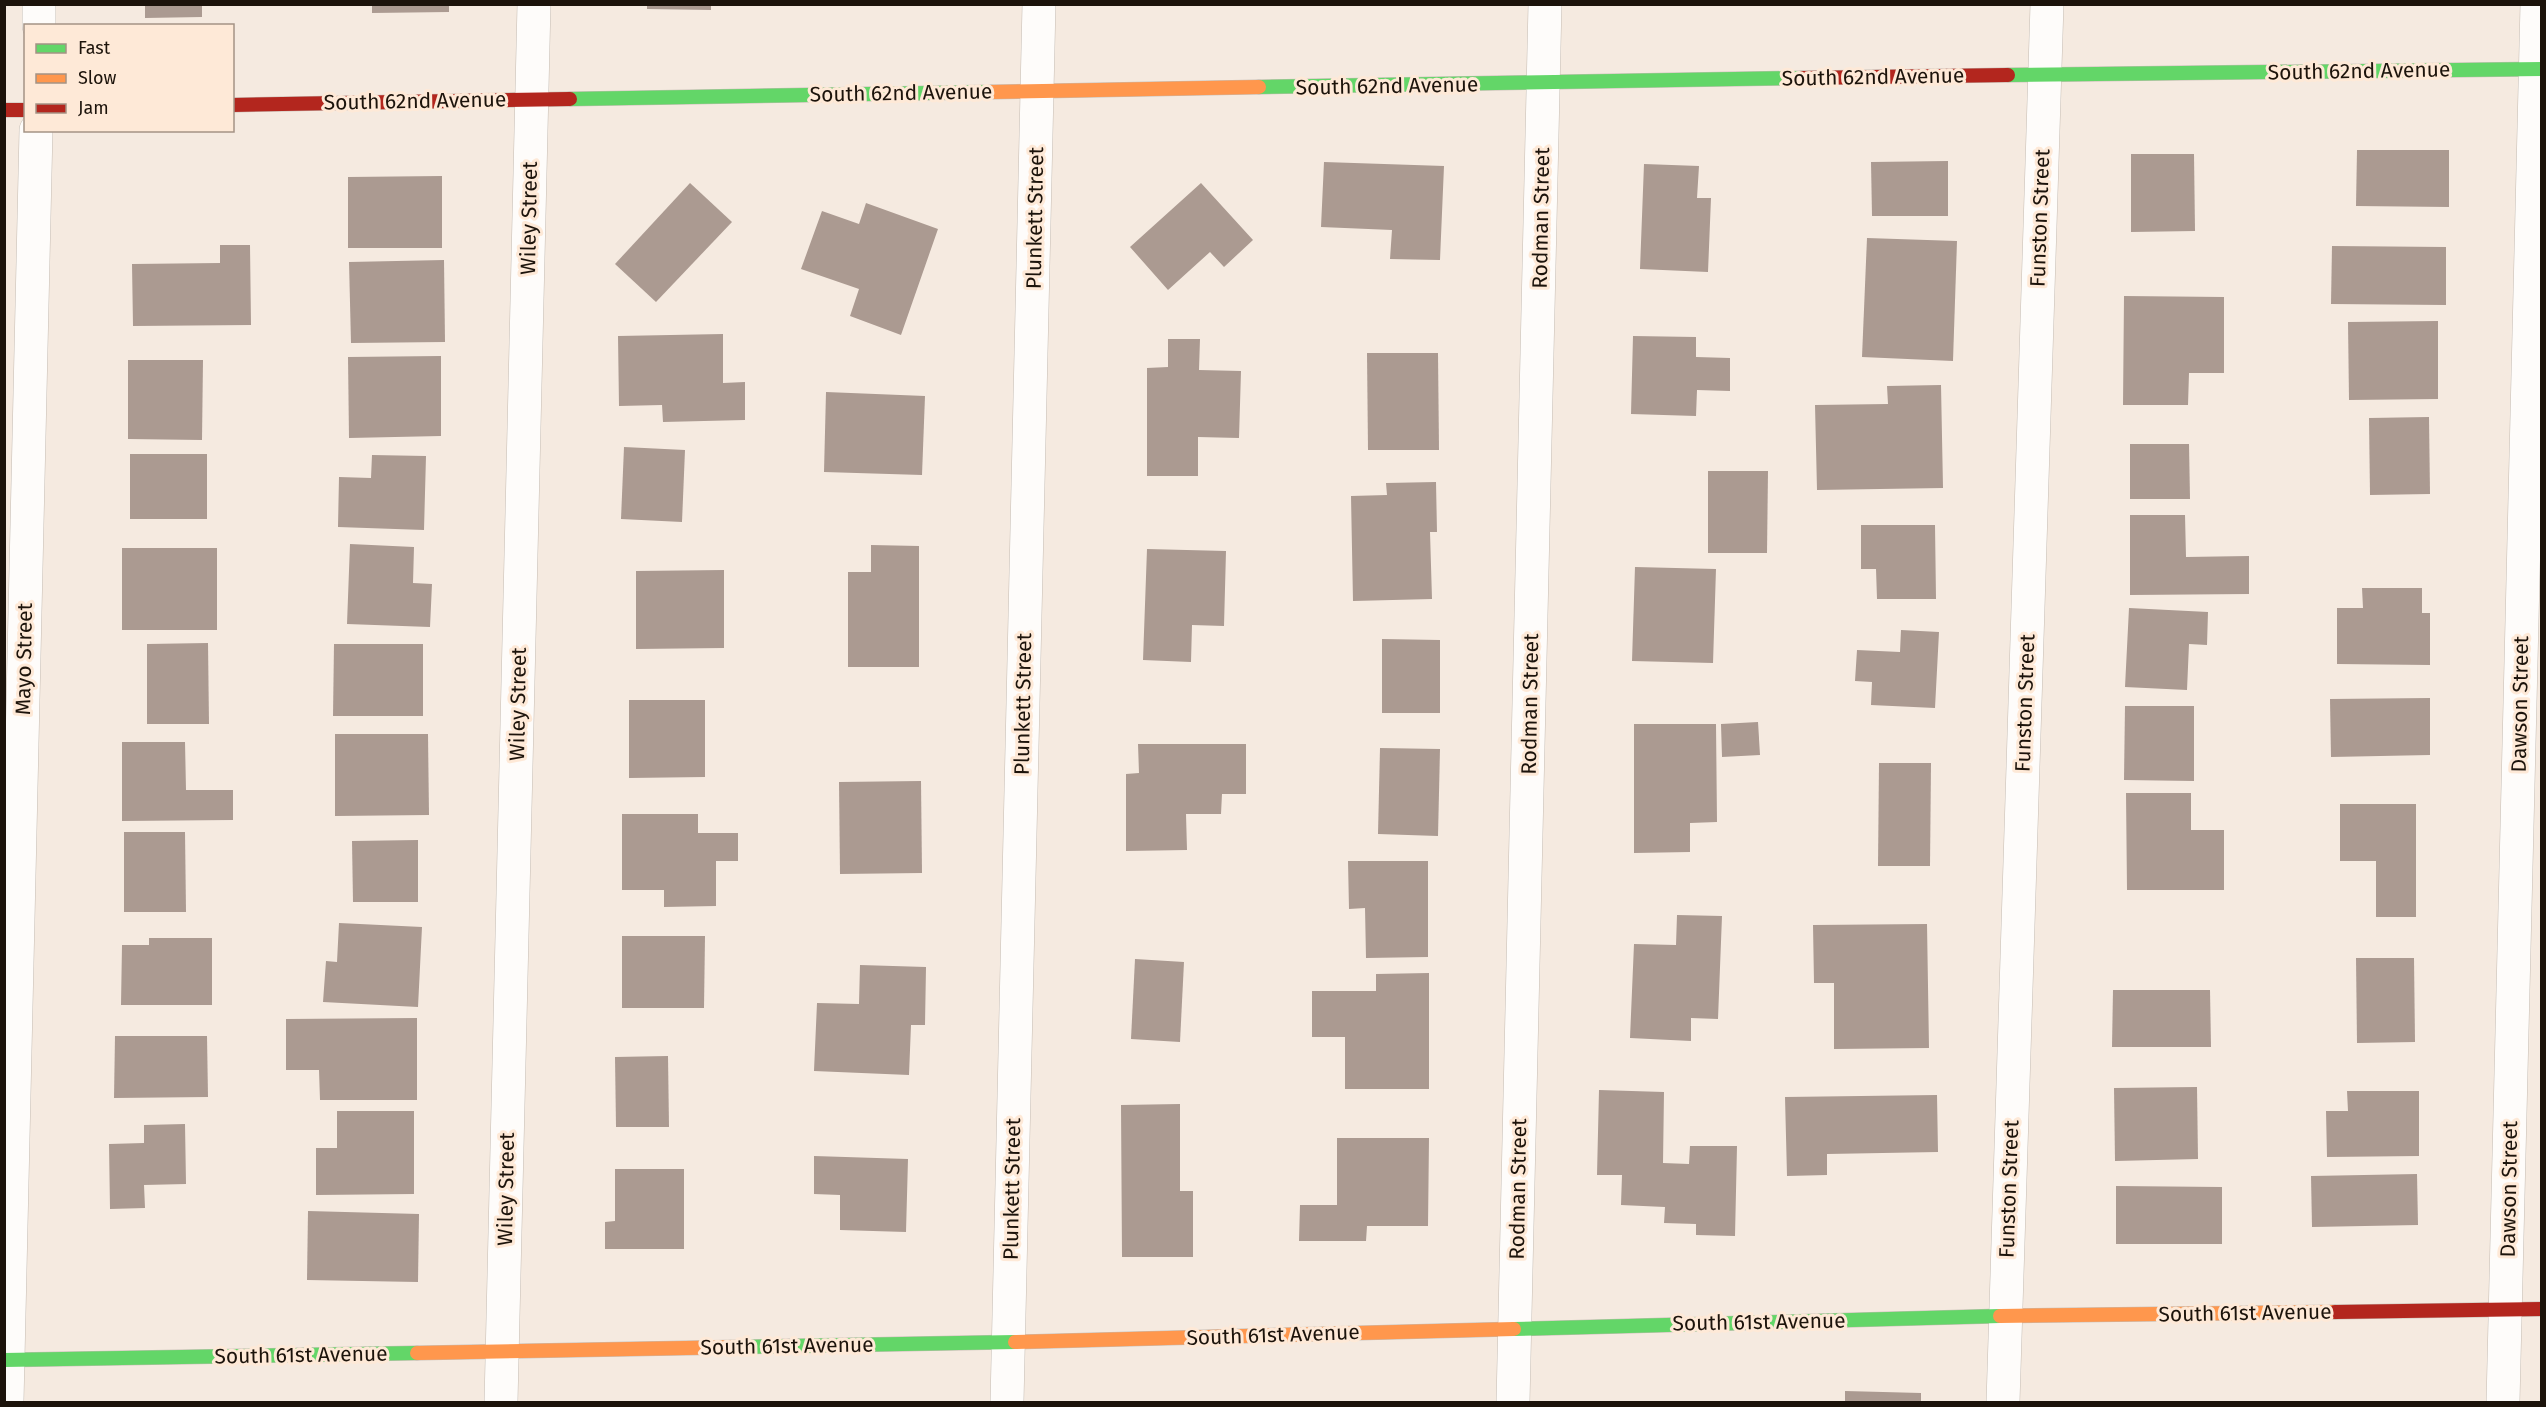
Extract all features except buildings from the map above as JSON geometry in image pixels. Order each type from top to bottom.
[{"type":"street","points":[[39,4],[39,24]]},
{"type":"street","name":"Wiley Street","points":[[501,1402],[534,4]]},
{"type":"street","name":"Plunkett Street","points":[[1007,1402],[1039,4]]},
{"type":"street","name":"Rodman Street","points":[[1513,1402],[1545,4]]},
{"type":"street","name":"Funston Street","points":[[2002,1402],[2047,4]]},
{"type":"street","name":"Dawson Street","points":[[2503,1402],[2538,69],[2536,4]]},
{"type":"street","name":"South 62nd Avenue","points":[[234,105],[2045,74],[2538,69]]},
{"type":"street","points":[[4,110],[24,110]]},
{"type":"street","name":"Mayo Street","points":[[7,1402],[6,1360],[36,132]]},
{"type":"street","name":"South 61st Avenue","points":[[6,1360],[1008,1342],[2005,1316],[2541,1309]]},
{"type":"traffic: fast","points":[[2008,75],[2542,69]]},
{"type":"traffic: fast","points":[[1259,87],[1802,78]]},
{"type":"traffic: fast","points":[[570,99],[991,92]]},
{"type":"traffic: fast","points":[[1514,1329],[2000,1316]]},
{"type":"traffic: fast","points":[[740,1347],[1015,1342]]},
{"type":"traffic: fast","points":[[4,1360],[417,1353]]},
{"type":"traffic: slow","points":[[991,92],[1259,87]]},
{"type":"traffic: slow","points":[[2000,1316],[2335,1312]]},
{"type":"traffic: slow","points":[[1015,1342],[1514,1329]]},
{"type":"traffic: slow","points":[[417,1353],[740,1347]]},
{"type":"traffic: jam","points":[[1802,78],[2008,75]]},
{"type":"traffic: jam","points":[[234,105],[570,99]]},
{"type":"traffic: jam","points":[[4,110],[24,110]]},
{"type":"traffic: jam","points":[[2335,1312],[2542,1309]]}]
